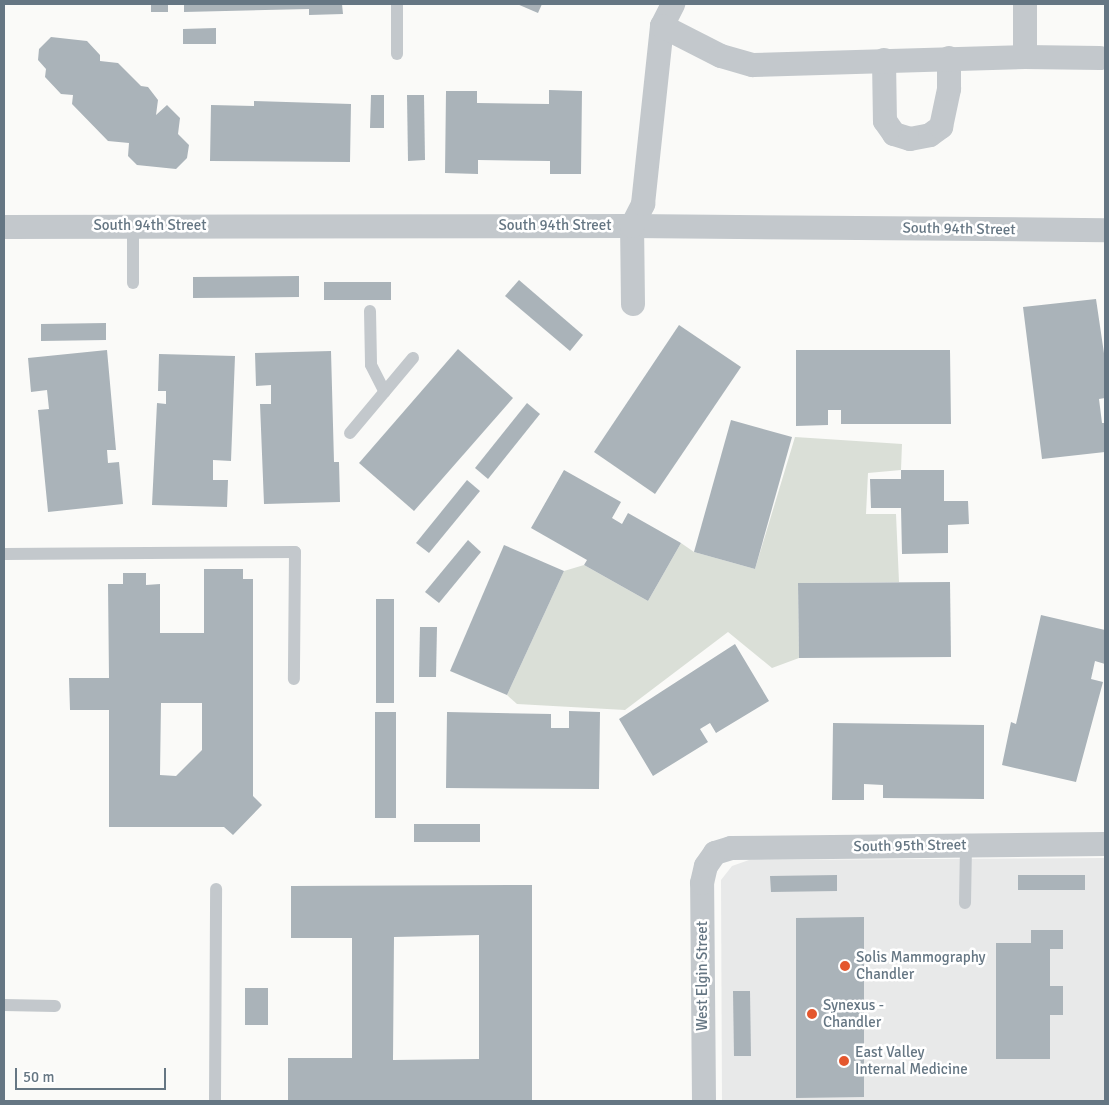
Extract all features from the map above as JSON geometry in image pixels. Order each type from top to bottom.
[{"type":"street","points":[[633,304],[632,226],[643,204],[662,26],[673,4]]},
{"type":"street","points":[[1025,4],[1025,57]]},
{"type":"street","points":[[662,26],[721,56],[753,65],[949,58],[1100,58]]},
{"type":"street","points":[[884,60],[885,121],[894,134],[910,139],[930,135],[940,128],[949,89],[949,58]]},
{"type":"street","name":"South 94th Street","points":[[4,227],[632,226],[1105,230]]},
{"type":"street","name":"South 95th Street","points":[[715,853],[731,848],[1105,844]]},
{"type":"street","name":"West Elgin Street","points":[[704,1101],[702,883],[706,866],[715,853]]},
{"type":"lane","points":[[397,4],[397,54]]},
{"type":"lane","points":[[133,226],[134,283]]},
{"type":"lane","points":[[370,311],[371,366],[385,392]]},
{"type":"lane","points":[[350,433],[413,358]]},
{"type":"lane","points":[[4,554],[294,552],[294,679]]},
{"type":"lane","points":[[965,903],[966,845]]},
{"type":"lane","points":[[215,1101],[216,889]]},
{"type":"lane","points":[[4,1005],[55,1006]]},
{"type":"shaded area","points":[[795,437],[902,444],[901,470],[868,473],[866,514],[896,514],[899,582],[798,583],[799,658],[772,668],[728,632],[625,710],[517,704],[507,695],[564,571],[584,565],[648,601],[681,543],[694,552],[755,569]]},
{"type":"shaded area","points":[[1105,858],[1105,1101],[722,1101],[721,880],[732,866],[749,860]]},
{"type":"building","points":[[151,4],[168,4],[168,12],[151,12]]},
{"type":"building","points":[[184,4],[342,4],[343,14],[309,15],[309,9],[184,12]]},
{"type":"building","points":[[517,4],[542,4],[538,13]]},
{"type":"building","points":[[216,28],[216,44],[183,44],[183,29]]},
{"type":"building","points":[[51,37],[87,41],[100,55],[100,61],[118,63],[141,86],[148,87],[158,100],[156,115],[167,105],[180,118],[178,134],[189,145],[187,158],[176,169],[137,165],[128,156],[129,143],[108,141],[72,104],[73,95],[61,94],[45,77],[46,69],[38,60],[39,49]]},
{"type":"building","points":[[549,90],[582,91],[581,174],[550,174],[550,161],[478,160],[478,174],[445,173],[446,91],[477,91],[477,103],[549,104]]},
{"type":"building","points":[[371,95],[384,95],[384,128],[370,128]]},
{"type":"building","points":[[407,95],[424,95],[425,160],[408,161]]},
{"type":"building","points":[[254,101],[351,104],[350,162],[210,161],[211,105],[254,106]]},
{"type":"building","points":[[299,276],[299,297],[193,298],[193,277]]},
{"type":"building","points":[[519,280],[583,335],[570,351],[505,296]]},
{"type":"building","points":[[324,282],[391,282],[391,300],[324,300]]},
{"type":"building","points":[[1096,299],[1105,360],[1105,398],[1099,399],[1102,423],[1105,423],[1105,452],[1042,459],[1023,307]]},
{"type":"building","points":[[106,323],[106,340],[41,341],[41,324]]},
{"type":"building","points":[[679,325],[741,367],[655,494],[594,452]]},
{"type":"building","points":[[458,349],[513,398],[414,511],[359,463]]},
{"type":"building","points":[[107,350],[116,450],[107,450],[108,463],[119,462],[123,504],[48,512],[38,410],[49,409],[47,390],[31,392],[28,358]]},
{"type":"building","points":[[796,350],[950,350],[951,424],[841,424],[841,410],[828,410],[828,425],[796,426]]},
{"type":"building","points":[[331,351],[334,462],[339,462],[340,502],[264,504],[260,404],[271,404],[271,385],[256,386],[255,353]]},
{"type":"building","points":[[159,354],[235,356],[231,461],[213,460],[213,480],[228,480],[227,507],[152,505],[157,403],[166,404],[166,391],[158,391]]},
{"type":"building","points":[[527,403],[540,414],[488,479],[475,468]]},
{"type":"building","points":[[731,420],[792,437],[755,569],[694,552]]},
{"type":"building","points":[[564,470],[621,502],[612,518],[622,524],[628,513],[681,543],[648,601],[584,565],[587,560],[531,528]]},
{"type":"building","points":[[901,470],[944,470],[944,501],[968,501],[969,524],[948,525],[948,553],[902,554],[901,508],[871,508],[870,479],[901,479]]},
{"type":"building","points":[[467,480],[480,491],[429,553],[416,543]]},
{"type":"building","points":[[468,540],[481,552],[439,603],[425,592]]},
{"type":"building","points":[[504,545],[564,571],[507,695],[450,671]]},
{"type":"building","points":[[204,569],[243,569],[243,579],[253,579],[253,796],[262,805],[233,835],[224,827],[109,827],[109,710],[70,710],[69,678],[109,678],[108,584],[123,584],[123,573],[146,573],[146,585],[160,584],[160,633],[204,633]],"holes":[[[161,703],[202,703],[202,750],[176,776],[160,775]]]},
{"type":"building","points":[[950,582],[951,657],[799,658],[798,583]]},
{"type":"building","points":[[376,599],[394,599],[394,703],[376,703]]},
{"type":"building","points":[[1041,615],[1105,630],[1105,664],[1095,661],[1091,679],[1103,682],[1076,782],[1002,765],[1011,722],[1016,724]]},
{"type":"building","points":[[420,627],[437,627],[436,677],[419,677]]},
{"type":"building","points":[[735,644],[769,701],[716,733],[710,723],[700,729],[708,742],[653,776],[619,719]]},
{"type":"building","points":[[569,711],[600,712],[599,789],[446,788],[447,712],[551,714],[551,728],[569,728]]},
{"type":"building","points":[[375,712],[396,712],[396,818],[375,818]]},
{"type":"building","points":[[833,723],[984,725],[984,799],[883,798],[883,785],[864,784],[864,800],[832,800]]},
{"type":"building","points":[[414,824],[480,824],[480,842],[414,842]]},
{"type":"building","points":[[837,875],[837,891],[771,892],[770,876]]},
{"type":"building","points":[[1018,875],[1085,875],[1085,890],[1018,890]]},
{"type":"building","points":[[532,885],[532,1101],[288,1101],[288,1058],[352,1058],[352,938],[291,938],[291,886]],"holes":[[[479,935],[479,1059],[393,1060],[394,937]]]},
{"type":"building","points":[[864,917],[864,1097],[796,1098],[796,918]]},
{"type":"building","points":[[1031,930],[1063,930],[1063,949],[1050,949],[1050,986],[1063,986],[1063,1015],[1050,1015],[1050,1059],[996,1059],[996,943],[1031,943]]},
{"type":"building","points":[[245,988],[268,988],[268,1025],[245,1025]]},
{"type":"building","points":[[733,991],[750,991],[751,1056],[734,1056]]},
{"type":"place","name":"Solis Mammography Chandler","points":[[845,966]]},
{"type":"place","name":"Synexus - Chandler","points":[[812,1014]]},
{"type":"place","name":"East Valley Internal Medicine","points":[[844,1061]]}]
